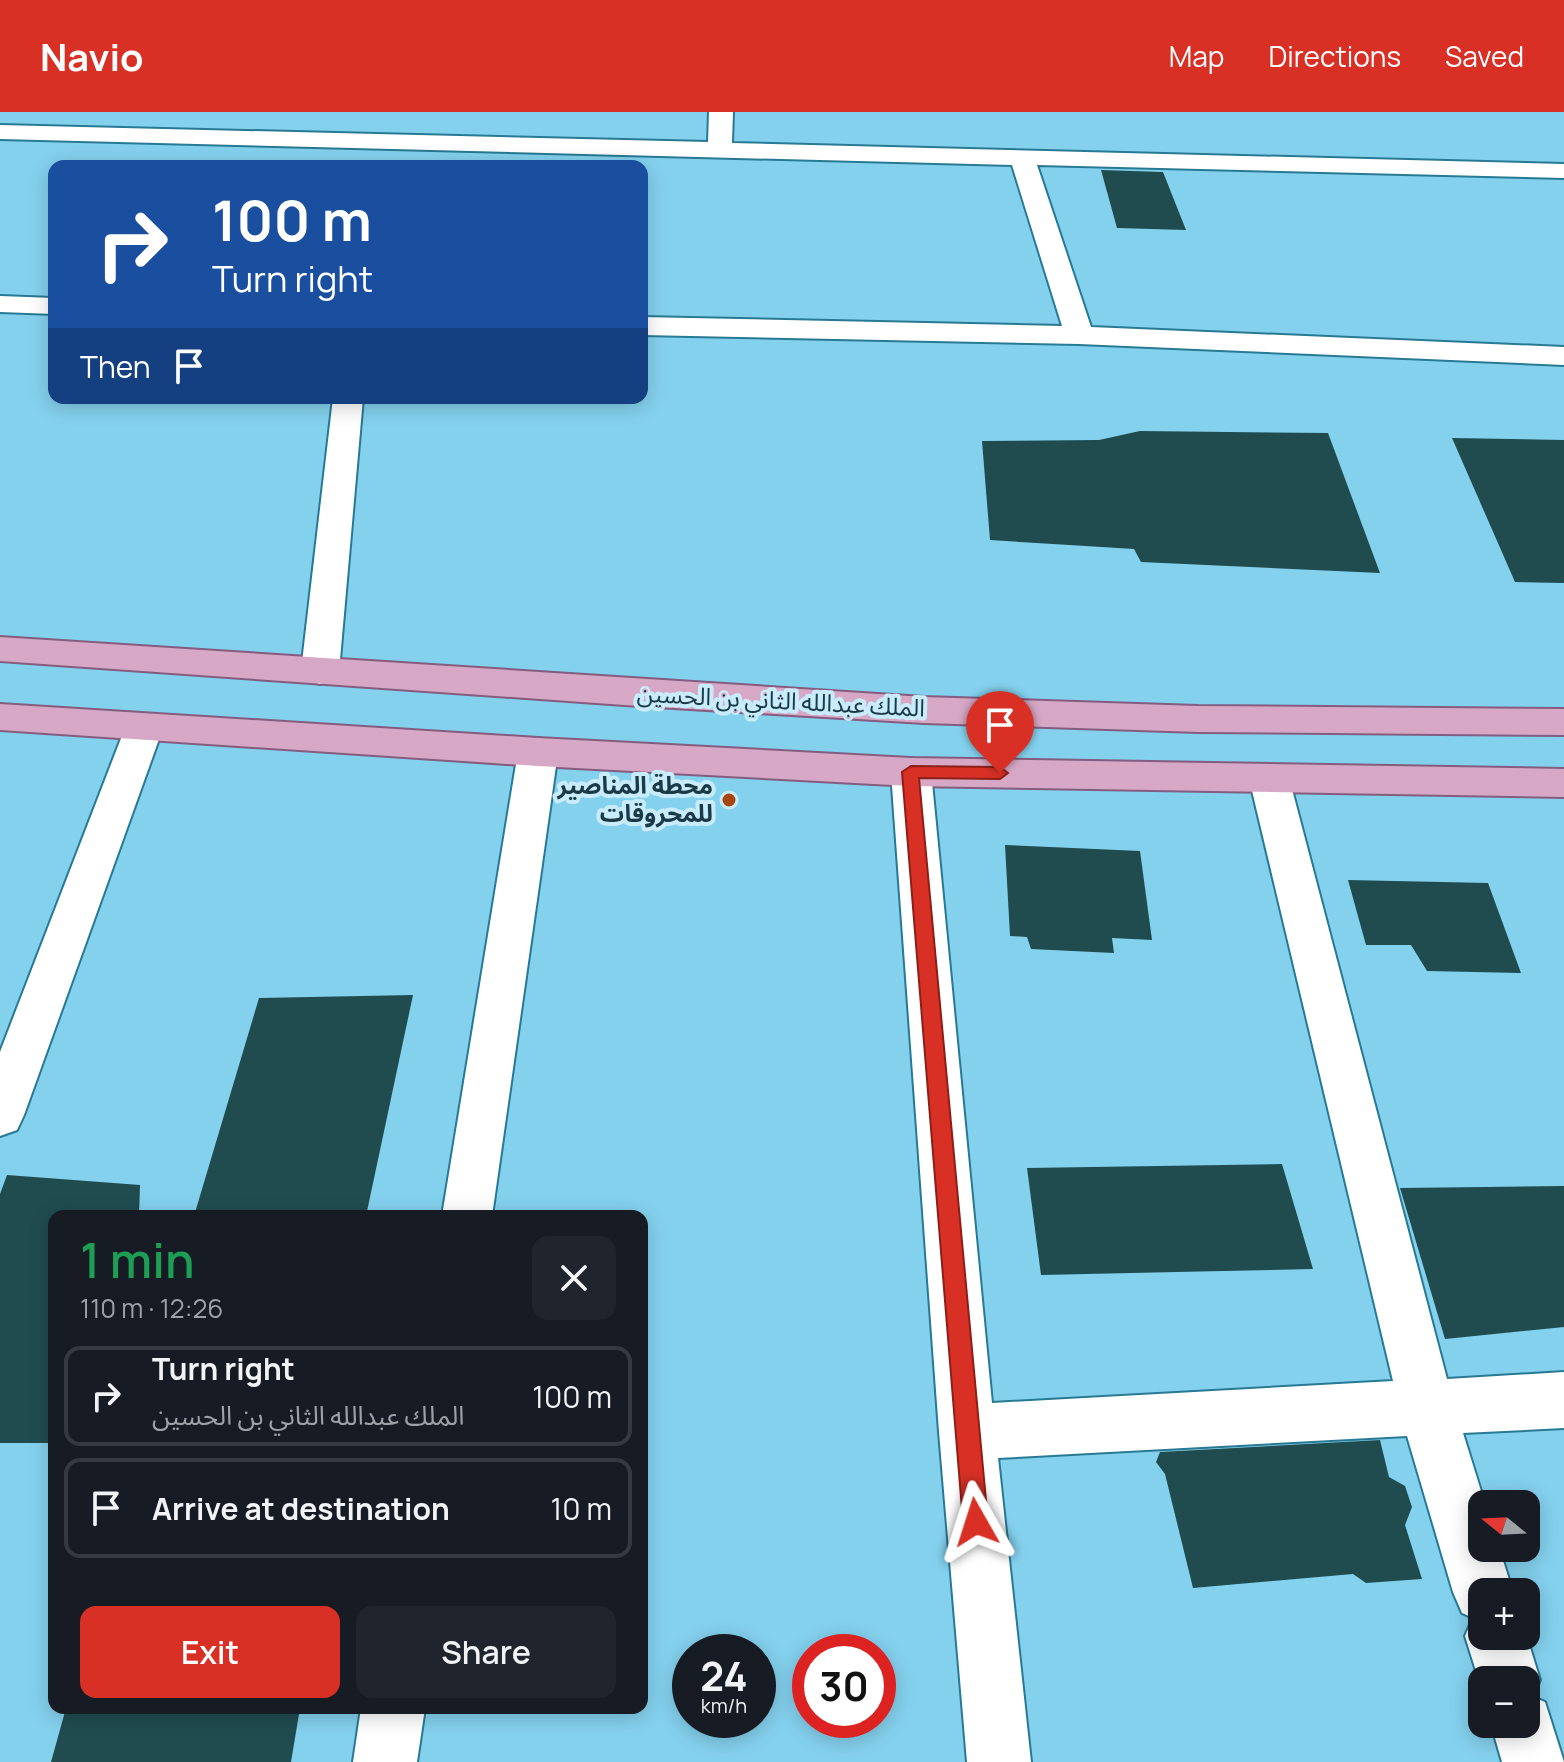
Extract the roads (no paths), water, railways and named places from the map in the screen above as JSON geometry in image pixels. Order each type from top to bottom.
[{"type":"main road","name":"الملك عبدالله الثاني بن الحسين","points":[[0,649],[835,706],[1413,723],[1564,722]]},
{"type":"main road","points":[[0,717],[538,752],[911,772],[1564,783]]},
{"type":"street","points":[[610,124],[1564,150]]},
{"type":"street","points":[[2,134],[720,129],[1022,156],[1564,171]]},
{"type":"street","points":[[1022,156],[1079,335]]},
{"type":"street","points":[[0,304],[48,306]]},
{"type":"street","points":[[648,326],[1079,335],[1564,356]]},
{"type":"street","points":[[320,671],[347,404]]},
{"type":"street","points":[[0,1115],[144,728]]},
{"type":"street","points":[[468,1210],[538,752]]},
{"type":"street","points":[[911,772],[967,1432],[999,1762]]},
{"type":"street","points":[[1269,778],[1426,1405],[1479,1578]]},
{"type":"street","points":[[967,1432],[1564,1400]]},
{"type":"street","points":[[385,1762],[392,1714]]},
{"type":"street","points":[[1527,1738],[1534,1762]]},
{"type":"place","name":"محطة المناصير للمحروقات","points":[[729,800]]}]
